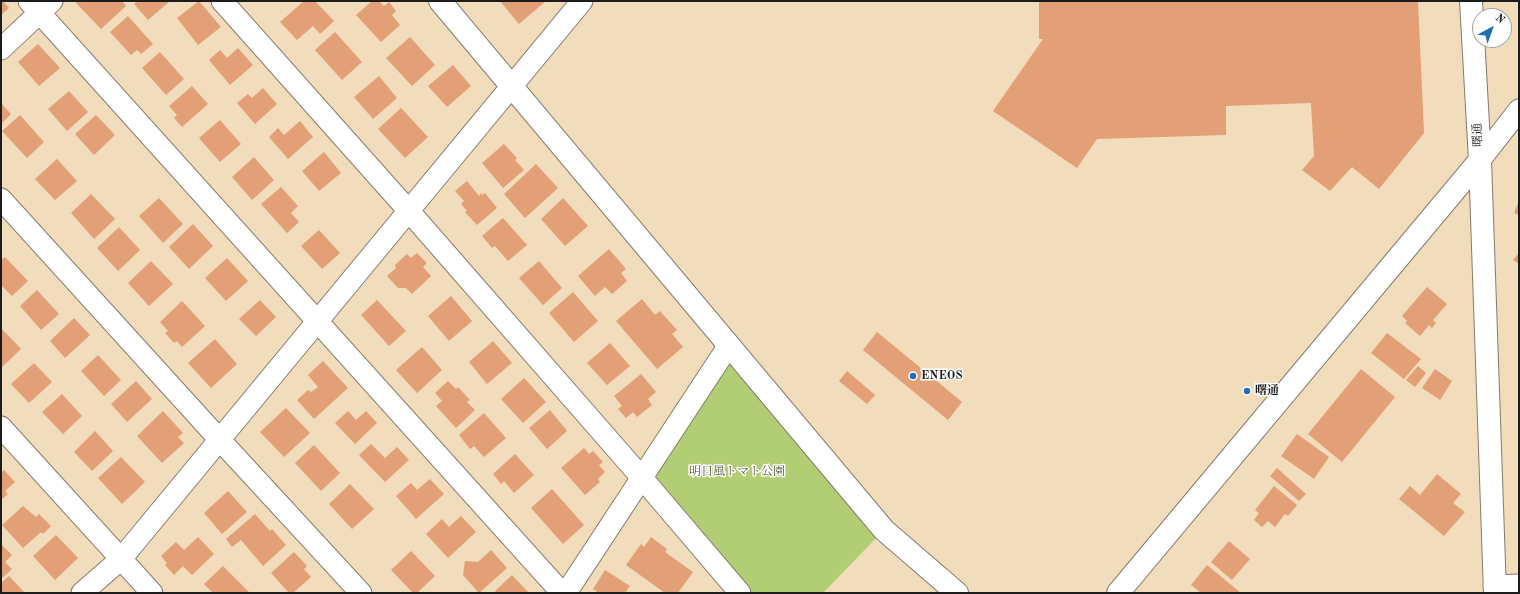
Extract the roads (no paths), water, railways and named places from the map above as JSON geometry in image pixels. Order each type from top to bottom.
[{"type":"street","points":[[222,1],[408,210],[642,478],[740,593]]},
{"type":"street","points":[[440,1],[884,530],[957,593]]},
{"type":"street","points":[[82,593],[120,559],[582,1]]},
{"type":"street","name":"曙通","points":[[1118,593],[1480,160],[1471,1]]},
{"type":"street","points":[[1,49],[40,5],[316,321],[562,593]]},
{"type":"street","points":[[1519,110],[1480,160],[1495,590],[1519,585]]},
{"type":"street","points":[[1,199],[361,593]]},
{"type":"street","points":[[566,593],[729,345]]},
{"type":"street","points":[[1,427],[152,593]]},
{"type":"place","name":"ENEOS","points":[[913,376]]},
{"type":"place","name":"曙通","points":[[1247,391]]},
{"type":"park label","name":"明日風トマト公園","points":[[737,472]]}]
